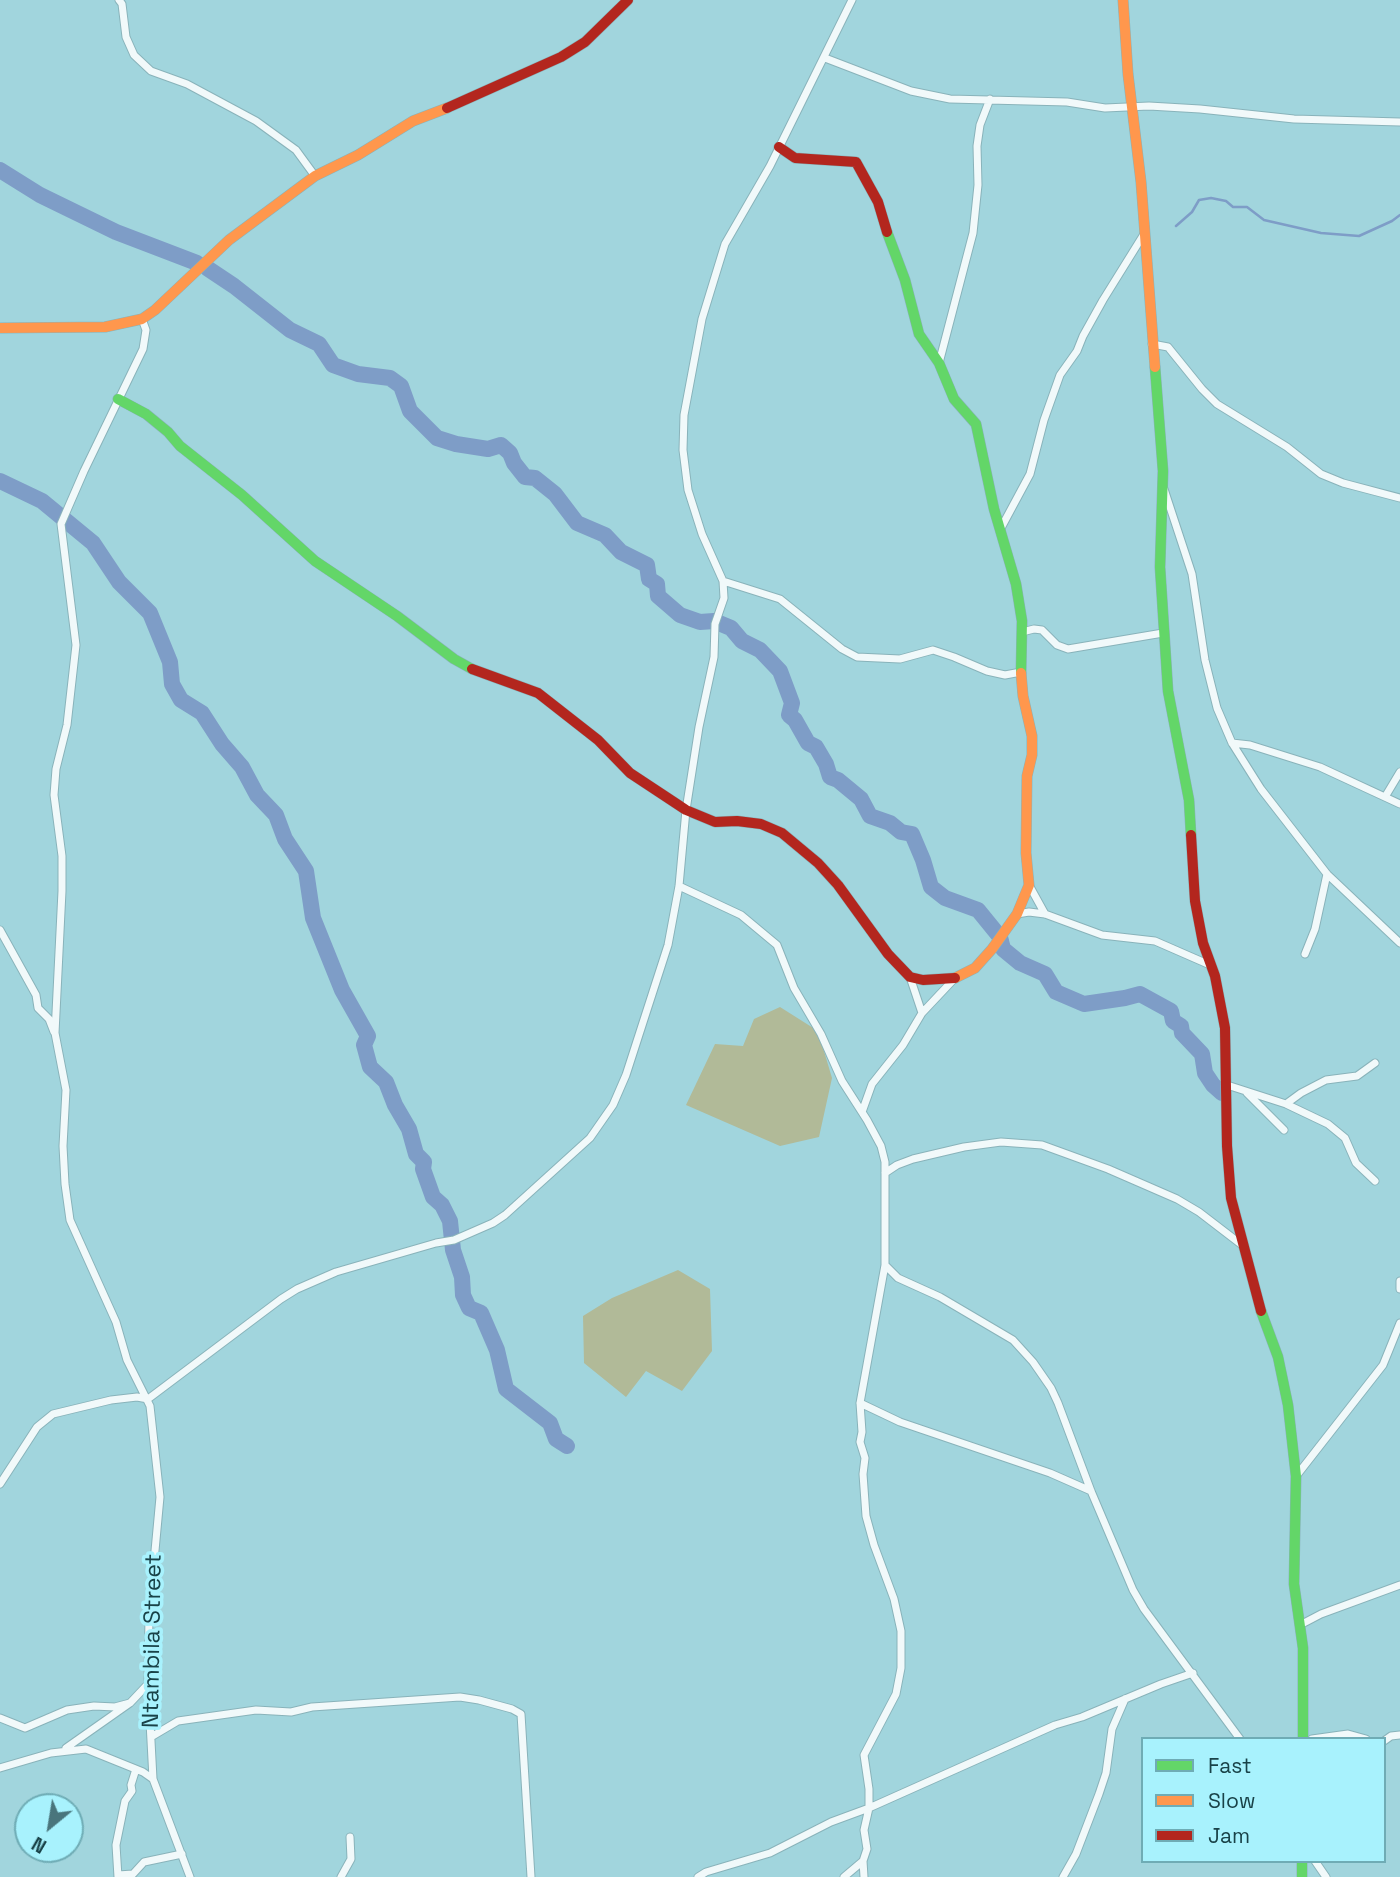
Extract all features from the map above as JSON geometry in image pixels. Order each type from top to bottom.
[{"type":"street","points":[[119,0],[126,37],[134,55],[151,71],[187,84],[256,121],[296,150],[315,176]]},
{"type":"street","points":[[0,328],[105,327],[142,319],[229,240],[315,176],[358,155],[412,121],[469,100],[561,57],[585,42],[628,0]]},
{"type":"street","points":[[0,1483],[37,1427],[53,1414],[111,1399],[148,1399],[281,1298],[297,1289],[336,1272],[454,1240],[493,1223],[590,1138],[612,1105],[626,1075],[663,964],[679,886],[686,810],[699,727],[714,657],[715,624],[724,598],[723,581],[702,534],[688,491],[683,450],[684,415],[702,319],[725,244],[779,148],[852,0]]},
{"type":"street","points":[[1123,0],[1141,182],[1163,485],[1160,567],[1170,706],[1189,800],[1195,901],[1221,1000],[1231,1198],[1255,1296],[1279,1357],[1296,1476],[1294,1584],[1303,1648],[1303,1737]]},
{"type":"street","points":[[825,58],[897,86],[950,99],[1067,102],[1105,108],[1200,108],[1280,118],[1400,122]]},
{"type":"street","points":[[939,363],[974,233],[978,186],[977,146],[980,125],[990,99]]},
{"type":"street","points":[[779,148],[795,158],[846,160],[856,162],[861,169],[878,202],[890,244],[905,280],[919,334],[939,363],[954,399],[976,424],[993,509],[1016,584],[1023,632],[1023,696],[1032,736],[1032,755],[1027,776],[1028,885],[1017,914],[985,958],[975,968],[955,978],[922,1013],[903,1045],[872,1084],[862,1112]]},
{"type":"street","points":[[1001,528],[1030,474],[1044,420],[1060,375],[1077,351],[1096,312],[1144,234]]},
{"type":"street","points":[[55,1033],[62,856],[54,794],[56,769],[67,725],[76,645],[61,524],[143,349],[146,330],[142,319]]},
{"type":"street","points":[[1153,344],[1168,347],[1217,404],[1287,447],[1321,474],[1343,483],[1400,498]]},
{"type":"street","points":[[118,399],[146,414],[168,432],[180,446],[242,495],[315,561],[397,616],[454,659],[468,668],[538,693],[598,740],[630,773],[686,810],[715,822],[761,824],[782,833],[818,863],[888,954],[910,977],[922,1013]]},
{"type":"street","points":[[1163,485],[1192,574],[1209,677],[1217,708],[1232,743],[1261,789],[1327,874],[1400,943]]},
{"type":"street","points":[[723,581],[780,599],[842,649],[858,657],[900,659],[933,650],[1005,676],[1021,672]]},
{"type":"street","points":[[1023,632],[1042,630],[1057,645],[1068,649],[1163,633]]},
{"type":"street","points":[[1232,743],[1250,745],[1320,767],[1400,804]]},
{"type":"street","points":[[1385,797],[1400,772]]},
{"type":"street","points":[[1304,954],[1315,929],[1327,874]]},
{"type":"street","points":[[1028,885],[1045,914]]},
{"type":"street","points":[[679,886],[741,915],[777,945],[794,988],[821,1034],[848,1092],[881,1146],[885,1173],[885,1265],[860,1403],[860,1442],[865,1458],[863,1474],[866,1517],[894,1600],[901,1640],[900,1680],[896,1694],[864,1755],[869,1789],[869,1808],[864,1830],[867,1849],[863,1861],[864,1877]]},
{"type":"street","points":[[1017,914],[1045,914],[1102,935],[1155,941],[1210,965]]},
{"type":"street","points":[[0,930],[36,995],[38,1008],[49,1019],[55,1033],[66,1090],[63,1146],[70,1220],[116,1322],[127,1360],[139,1388],[148,1399]]},
{"type":"street","points":[[910,977],[923,980],[955,978]]},
{"type":"street","points":[[1286,1104],[1326,1080],[1357,1076],[1375,1063]]},
{"type":"street","points":[[1227,1085],[1286,1104],[1328,1124],[1345,1138],[1356,1163],[1375,1181]]},
{"type":"street","points":[[1247,1093],[1284,1130]]},
{"type":"street","points":[[885,1173],[913,1159],[964,1147],[1001,1142],[1042,1145],[1177,1199],[1243,1245]]},
{"type":"street","points":[[885,1265],[898,1278],[940,1297],[1000,1331],[1023,1349],[1051,1388],[1133,1590],[1152,1621],[1239,1737]]},
{"type":"street","points":[[1400,1281],[1400,1289]]},
{"type":"street","points":[[1296,1476],[1383,1365],[1400,1326]]},
{"type":"street","name":"Ntambila Street","points":[[148,1399],[160,1497],[149,1615],[148,1684],[153,1779],[190,1877]]},
{"type":"street","points":[[860,1403],[900,1422],[1050,1473],[1091,1491]]},
{"type":"street","points":[[0,1464],[10,1466]]},
{"type":"street","points":[[1300,1625],[1321,1614],[1400,1585]]},
{"type":"street","points":[[698,1877],[706,1872],[770,1853],[831,1822],[869,1808],[1055,1725],[1193,1674]]},
{"type":"street","points":[[62,1751],[131,1703],[148,1684]]},
{"type":"street","points":[[151,1737],[178,1721],[256,1710],[291,1712],[312,1707],[460,1697],[512,1709],[521,1714],[531,1877]]},
{"type":"street","points":[[1063,1877],[1076,1854],[1099,1794],[1106,1773],[1112,1729],[1125,1699]]},
{"type":"street","points":[[0,1718],[25,1728],[67,1710],[94,1706],[116,1707],[131,1703]]},
{"type":"street","points":[[1326,1737],[1348,1734],[1359,1737]]},
{"type":"street","points":[[0,1768],[62,1751],[86,1749],[136,1769],[153,1779]]},
{"type":"street","points":[[136,1769],[132,1791],[125,1801],[116,1845],[118,1876],[133,1874],[144,1862],[181,1854]]},
{"type":"street","points":[[341,1877],[351,1859],[350,1837]]},
{"type":"street","points":[[844,1877],[863,1861]]},
{"type":"green space","points":[[780,1007],[818,1031],[832,1078],[819,1137],[780,1146],[686,1105],[715,1044],[743,1046],[754,1019]]},
{"type":"green space","points":[[678,1270],[710,1289],[712,1351],[682,1391],[646,1371],[626,1397],[584,1363],[583,1316],[612,1298]]},
{"type":"waterway","points":[[0,170],[40,195],[116,232],[197,263]]},
{"type":"waterway","points":[[1176,226],[1192,212],[1199,200],[1211,198],[1226,201],[1233,207],[1247,207],[1264,220],[1321,233],[1359,236],[1400,215]]},
{"type":"waterway","points":[[207,268],[290,330],[319,344],[333,365],[358,374],[390,378],[401,386],[410,411],[437,438],[488,449],[501,445],[510,453],[525,477],[535,478],[555,494],[577,523],[605,535],[621,552],[647,565],[649,579],[657,584],[658,596],[680,615],[700,622],[714,621],[731,628],[742,641],[760,650],[780,671],[792,703],[789,715],[795,720],[808,743],[816,747],[830,777],[838,780],[861,799],[870,816],[890,823],[901,832],[912,834],[931,887],[945,898],[978,910],[1000,937],[1003,949],[1020,963],[1045,974],[1056,992],[1084,1004],[1140,994],[1171,1011],[1173,1021],[1181,1026],[1182,1033],[1202,1054],[1205,1073],[1222,1093]]},
{"type":"waterway","points":[[0,481],[42,501],[93,543],[119,582],[150,613],[170,662],[172,684],[181,700],[202,713],[222,744],[242,767],[257,795],[276,815],[285,839],[306,871],[313,918],[342,990],[368,1036],[364,1045],[370,1067],[386,1082],[409,1129],[416,1154],[424,1162],[423,1169],[433,1197],[442,1205],[450,1221],[453,1250],[462,1277],[463,1295],[469,1308],[481,1313],[497,1350],[506,1389],[550,1423],[556,1439],[567,1446]]},
{"type":"traffic: fast","points":[[887,232],[905,280],[919,334],[939,363],[954,399],[976,424],[994,509],[1016,584],[1022,621],[1021,673]]},
{"type":"traffic: fast","points":[[1155,367],[1163,471],[1160,567],[1168,691],[1189,800],[1191,835]]},
{"type":"traffic: fast","points":[[118,399],[146,414],[168,432],[180,446],[242,495],[315,561],[472,669]]},
{"type":"traffic: fast","points":[[1261,1311],[1278,1357],[1288,1405],[1296,1476],[1294,1584],[1303,1648],[1303,1737]]},
{"type":"traffic: fast","points":[[1302,1863],[1302,1877]]},
{"type":"traffic: slow","points":[[1123,0],[1128,74],[1141,182],[1155,367]]},
{"type":"traffic: slow","points":[[0,328],[105,327],[142,319],[229,240],[315,176],[358,155],[413,121],[447,108]]},
{"type":"traffic: slow","points":[[955,978],[975,968],[992,949],[1017,914],[1029,885],[1026,853],[1027,776],[1032,755],[1032,736],[1021,673]]},
{"type":"traffic: jam","points":[[447,108],[561,57],[585,42],[628,0]]},
{"type":"traffic: jam","points":[[779,147],[795,158],[856,162],[878,202],[887,232]]},
{"type":"traffic: jam","points":[[472,669],[538,693],[598,740],[630,773],[686,810],[715,822],[761,824],[782,833],[818,863],[838,885],[888,954],[910,977],[923,980],[955,978]]},
{"type":"traffic: jam","points":[[1191,835],[1195,901],[1203,943],[1215,976],[1225,1028],[1227,1146],[1231,1198],[1261,1311]]}]
